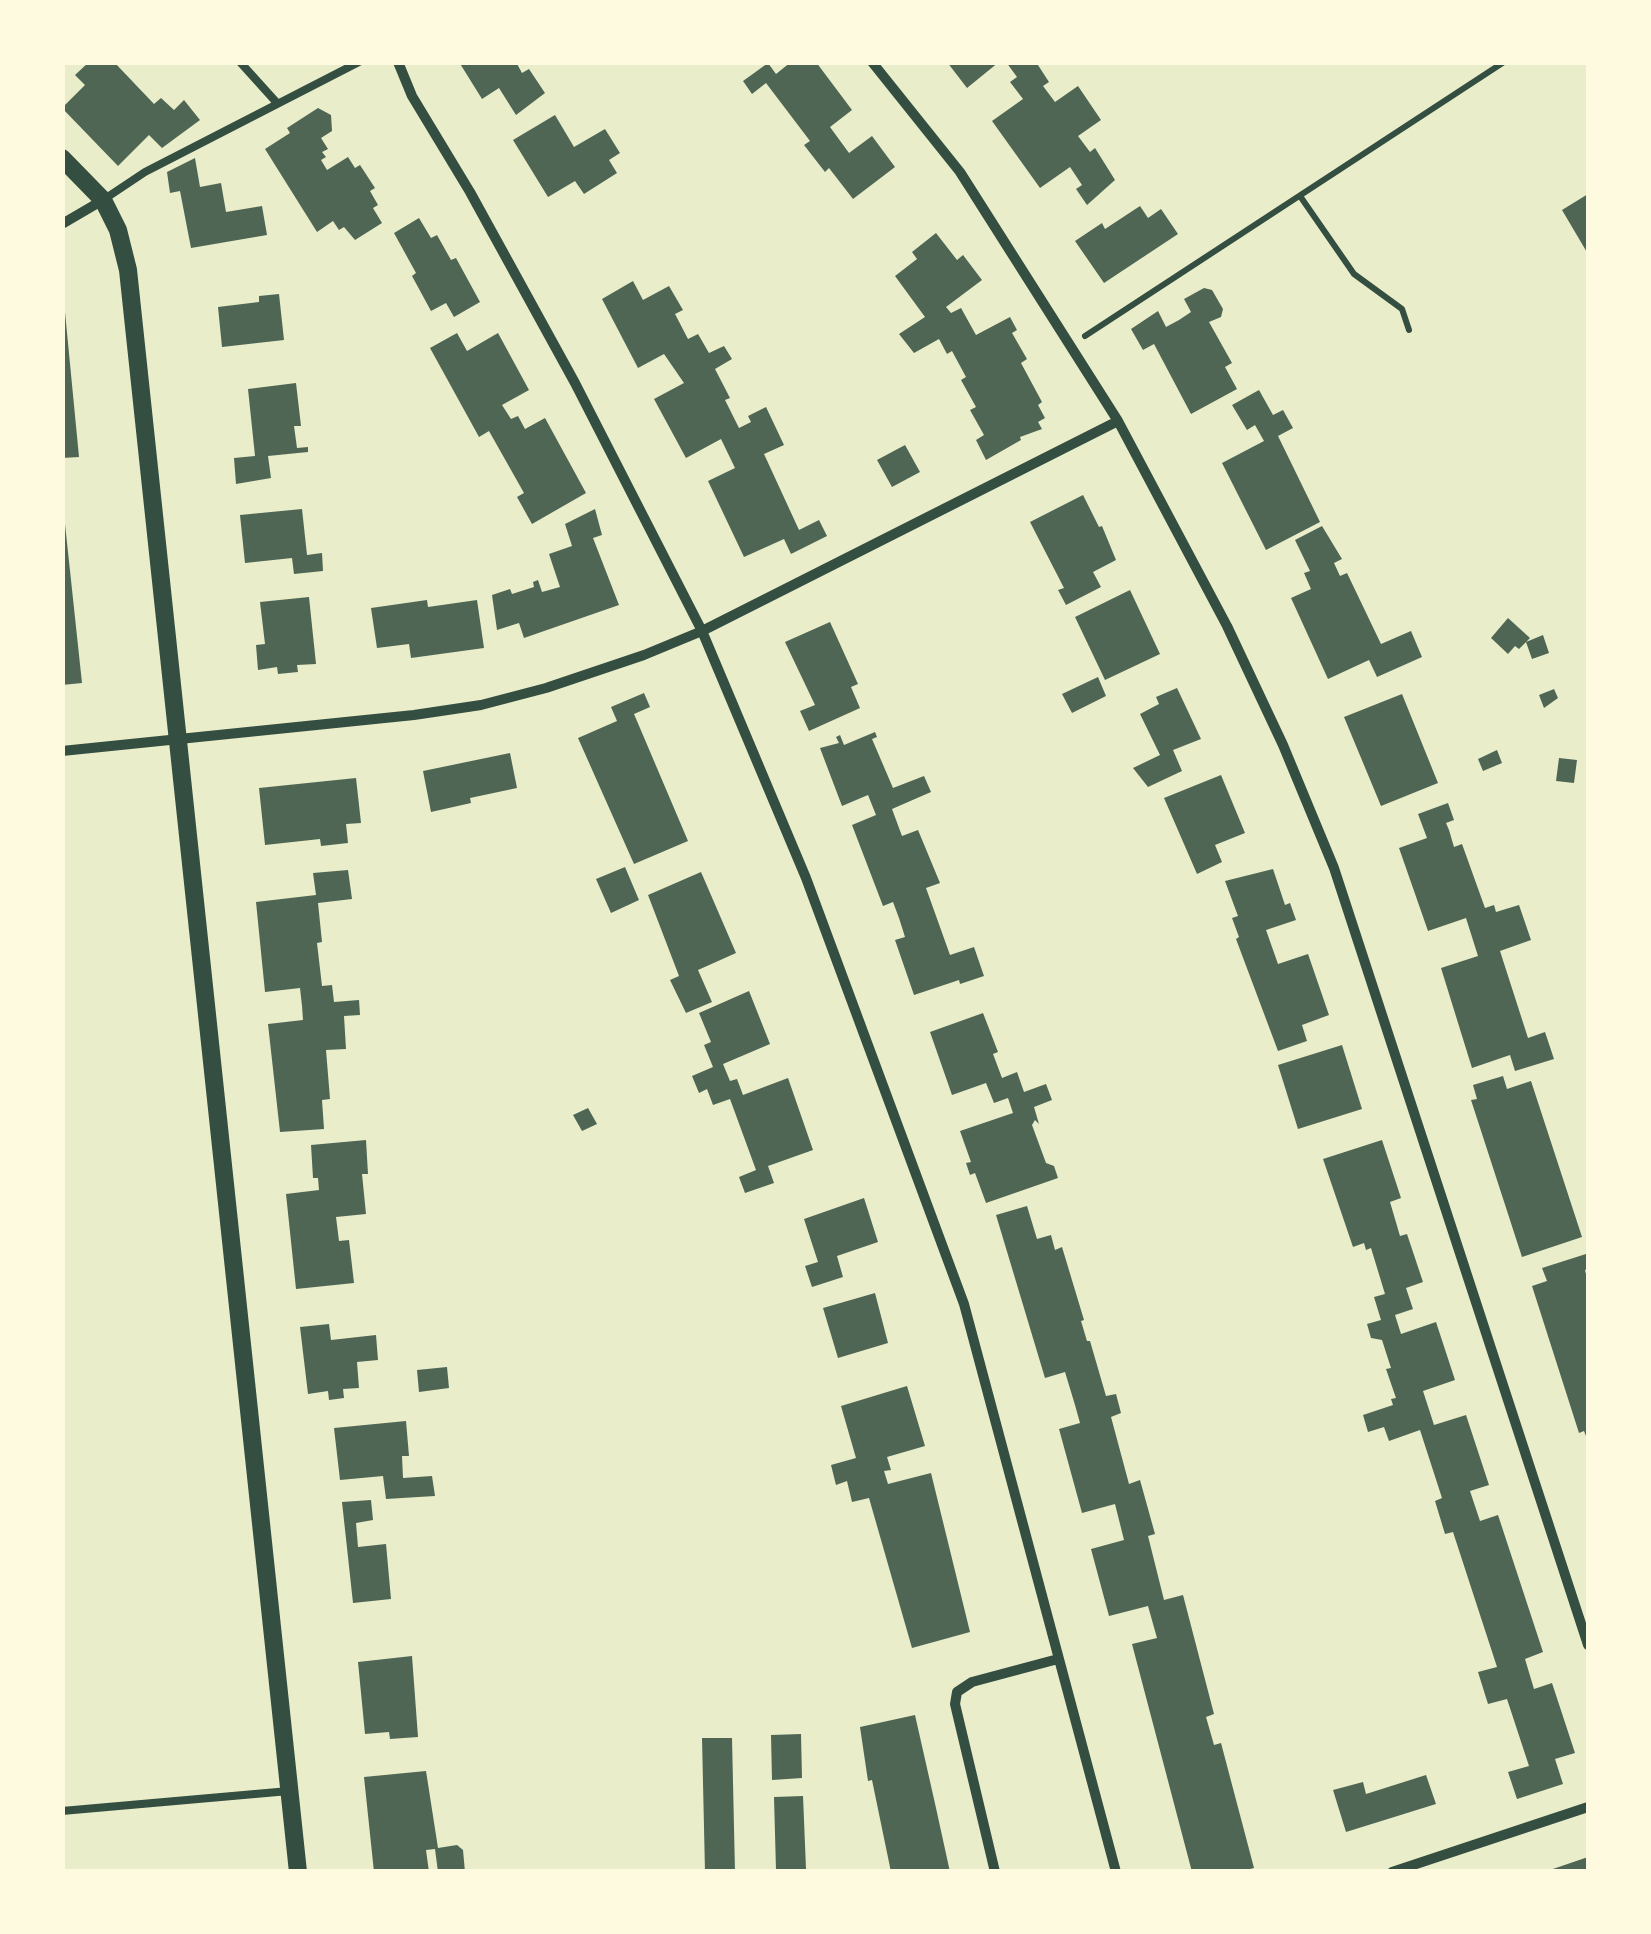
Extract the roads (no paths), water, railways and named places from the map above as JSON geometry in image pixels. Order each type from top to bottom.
[{"type":"street","points":[[398,62],[412,96],[470,192],[575,383],[702,631],[806,878],[888,1090],[964,1304],[1116,1872]]},
{"type":"street","points":[[872,62],[960,172],[1118,421],[1228,626],[1283,745],[1334,868],[1588,1645]]},
{"type":"street","points":[[62,158],[103,200],[118,230],[128,270],[298,1872]]},
{"type":"street","points":[[62,224],[103,200]]},
{"type":"street","points":[[62,751],[481,705],[628,660],[702,631],[1118,421]]},
{"type":"street","points":[[994,1872],[955,1704],[957,1692],[972,1682],[1058,1659]]},
{"type":"street","points":[[1392,1872],[1588,1806]]},
{"type":"lane","points":[[240,62],[277,103]]},
{"type":"lane","points":[[103,200],[146,172],[359,62]]},
{"type":"lane","points":[[62,1812],[289,1791]]}]
